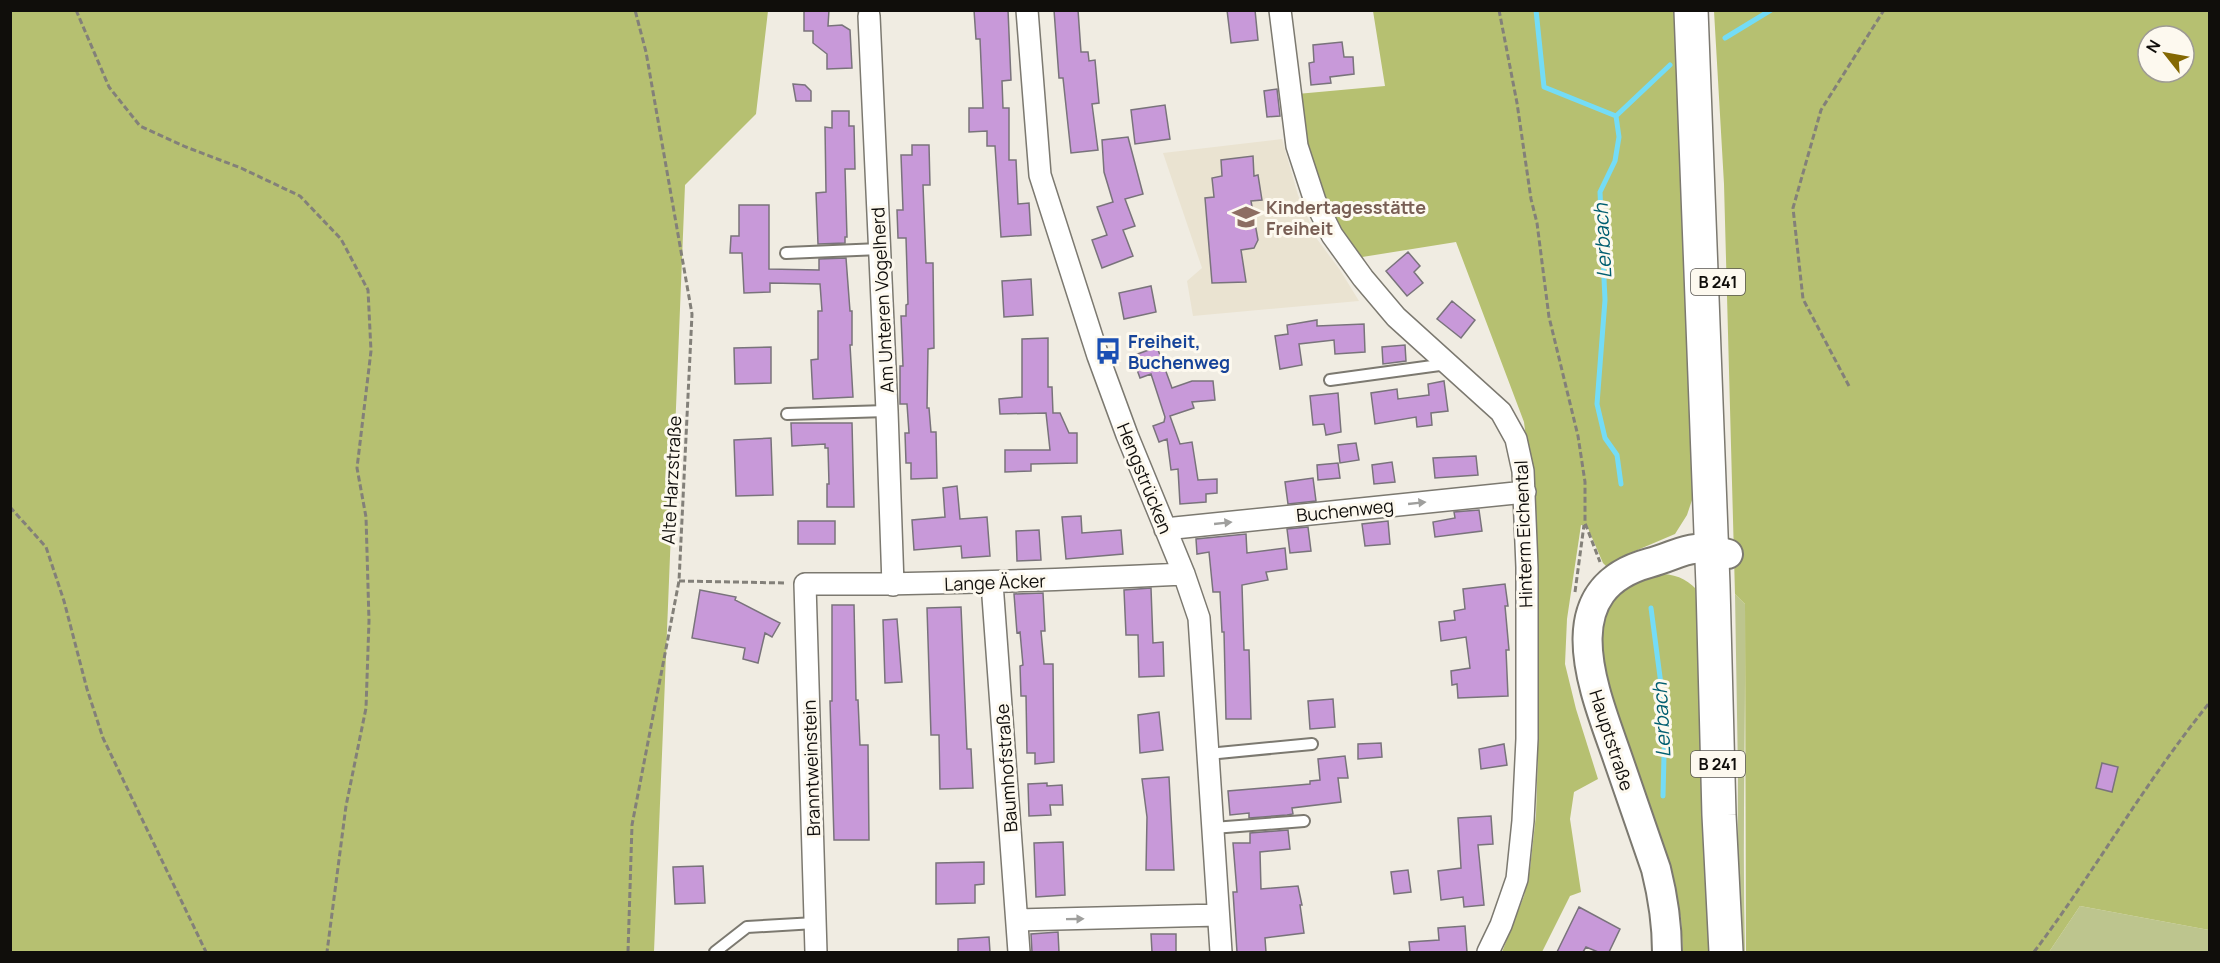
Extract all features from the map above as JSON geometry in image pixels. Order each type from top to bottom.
[{"type":"main road","name":"B 241","points":[[1691,10],[1717,554],[1734,814],[1731,912],[1726,948]]},
{"type":"main road","name":"B 241","points":[[1708,10],[1713,78],[1717,554]]},
{"type":"street","name":"Hengstrücken","points":[[1027,10],[1040,176],[1098,356],[1127,435],[1184,574],[1199,618],[1221,952]]},
{"type":"street","name":"Hinterm Eichental","points":[[1280,10],[1297,146],[1322,217],[1348,259],[1384,305],[1413,334],[1485,395],[1504,415],[1520,449],[1525,492],[1527,567],[1527,739],[1523,821],[1516,879],[1504,918],[1488,952]]},
{"type":"street","name":"Am Unteren Vogelherd","points":[[869,16],[893,585]]},
{"type":"street","name":"Buchenweg","points":[[1165,529],[1525,492]]},
{"type":"street","name":"Hauptstraße","points":[[1667,952],[1664,908],[1656,869],[1598,700],[1588,659],[1587,644],[1591,613],[1609,583],[1627,571],[1688,549],[1717,554]]},
{"type":"street","name":"Lange Äcker","points":[[805,584],[992,583],[1184,574]]},
{"type":"street","name":"Baumhofstraße","points":[[992,583],[1019,952]]},
{"type":"street","name":"Branntweinstein","points":[[805,584],[816,952]]},
{"type":"street","points":[[1017,920],[1218,915]]},
{"type":"lane","points":[[786,253],[880,249]]},
{"type":"lane","points":[[1330,380],[1447,364]]},
{"type":"lane","points":[[787,414],[887,411]]},
{"type":"lane","points":[[1208,754],[1312,744]]},
{"type":"lane","points":[[1213,828],[1304,821]]},
{"type":"lane","points":[[715,952],[747,927],[815,923]]},
{"type":"path","points":[[76,10],[109,87],[140,126],[300,196],[341,239],[368,290],[371,351],[357,468],[366,518],[369,621],[366,708],[346,807],[327,952]]},
{"type":"path","name":"Alte Harzstraße","points":[[628,952],[632,825],[679,581],[692,314],[646,52],[635,10]]},
{"type":"path","points":[[1499,10],[1537,223],[1549,317],[1578,436],[1585,482],[1585,523],[1574,597]]},
{"type":"path","points":[[1849,386],[1803,299],[1793,208],[1821,110],[1884,10]]},
{"type":"path","points":[[10,507],[46,547],[64,601],[87,689],[103,738],[206,952]]},
{"type":"path","points":[[1585,523],[1609,583]]},
{"type":"path","points":[[679,581],[805,584]]},
{"type":"path","points":[[2034,952],[2056,923],[2174,746],[2210,702]]},
{"type":"shaded area","name":"Kindertagesstätte Freiheit","points":[[1282,139],[1298,195],[1317,239],[1359,301],[1193,316],[1187,281],[1202,268],[1163,153]]},
{"type":"green space","points":[[10,11],[768,11],[756,114],[685,185],[654,952],[11,952]]},
{"type":"green space","points":[[1373,11],[1674,11],[1693,497],[1687,515],[1675,534],[1621,557],[1607,567],[1603,563],[1587,526],[1581,525],[1567,619],[1565,664],[1576,709],[1598,779],[1574,792],[1570,819],[1581,892],[1570,896],[1542,952],[1502,952],[1524,896],[1530,868],[1536,815],[1538,751],[1532,487],[1524,422],[1456,242],[1356,258],[1339,233],[1308,158],[1297,94],[1385,86]]},
{"type":"green space","points":[[1714,11],[2209,11],[2209,930],[2080,906],[2049,952],[1746,952],[1745,604],[1735,594],[1724,184]]},
{"type":"green space","points":[[1662,574],[1684,580],[1701,594],[1713,952],[1683,952],[1681,918],[1609,695],[1601,662],[1602,621],[1613,601],[1630,586]]},
{"type":"green space","points":[[1735,594],[1745,604],[1745,952],[1737,952],[1738,774]]},
{"type":"green space","points":[[2080,906],[2209,930],[2209,952],[2049,952]]},
{"type":"building","points":[[804,10],[829,10],[828,26],[842,25],[850,30],[852,68],[827,69],[827,54],[813,43],[813,31],[804,31]]},
{"type":"building","points":[[974,10],[1008,10],[1011,80],[1002,81],[1003,108],[1009,108],[1009,160],[1016,160],[1018,204],[1029,203],[1031,235],[1001,237],[995,146],[987,146],[987,131],[969,132],[969,108],[983,108],[980,39],[976,39]]},
{"type":"building","points":[[1054,10],[1078,10],[1081,52],[1088,52],[1089,61],[1095,60],[1099,103],[1092,104],[1098,150],[1071,153],[1063,78],[1059,78]]},
{"type":"building","points":[[1227,10],[1255,10],[1258,40],[1231,43]]},
{"type":"building","points":[[1342,42],[1344,57],[1353,57],[1354,74],[1330,77],[1331,83],[1311,85],[1309,63],[1314,62],[1313,45]]},
{"type":"building","points":[[793,84],[805,85],[811,91],[811,101],[796,101]]},
{"type":"building","points":[[1277,89],[1280,116],[1267,117],[1264,91]]},
{"type":"building","points":[[1165,105],[1170,139],[1135,144],[1131,110]]},
{"type":"building","points":[[832,111],[849,111],[849,126],[854,126],[855,169],[845,169],[847,237],[845,237],[845,243],[818,244],[816,193],[826,192],[825,127],[832,128]]},
{"type":"building","points":[[1128,137],[1143,194],[1125,199],[1135,226],[1123,230],[1133,256],[1102,268],[1092,240],[1107,235],[1097,207],[1113,202],[1104,172],[1102,140]]},
{"type":"building","points":[[912,145],[929,145],[930,185],[923,185],[926,263],[933,263],[934,348],[928,349],[927,408],[929,408],[931,432],[936,432],[937,478],[911,479],[911,463],[906,463],[905,433],[909,433],[907,404],[900,404],[900,366],[903,366],[901,316],[906,316],[906,305],[908,304],[906,238],[898,238],[897,210],[903,210],[901,155],[912,155]]},
{"type":"building","points":[[1253,156],[1254,176],[1258,175],[1262,200],[1251,201],[1258,240],[1254,248],[1241,250],[1246,282],[1212,283],[1205,198],[1214,197],[1212,178],[1222,176],[1221,160]]},
{"type":"building","points":[[739,205],[769,205],[769,269],[819,270],[819,259],[846,258],[850,311],[852,311],[852,345],[850,345],[853,397],[813,399],[811,360],[818,359],[818,311],[822,311],[820,284],[770,283],[770,292],[744,293],[742,253],[730,253],[731,236],[739,236]]},
{"type":"building","points":[[1408,252],[1420,266],[1414,272],[1423,283],[1407,296],[1386,271]]},
{"type":"building","points":[[1031,279],[1033,315],[1004,317],[1002,281]]},
{"type":"building","points":[[1151,286],[1156,312],[1124,319],[1119,293]]},
{"type":"building","points":[[1452,301],[1475,320],[1461,338],[1437,319]]},
{"type":"building","points":[[1317,320],[1317,326],[1364,324],[1365,352],[1335,354],[1334,340],[1299,344],[1302,365],[1280,369],[1275,336],[1288,334],[1287,325]]},
{"type":"building","points":[[1048,338],[1048,387],[1052,387],[1053,413],[1060,413],[1069,433],[1077,433],[1077,463],[1031,464],[1031,471],[1005,472],[1005,450],[1050,450],[1046,413],[1000,414],[999,399],[1022,397],[1022,339]]},
{"type":"building","points":[[1405,345],[1406,361],[1383,364],[1382,347]]},
{"type":"building","points":[[771,347],[771,383],[735,384],[734,348]]},
{"type":"building","points":[[1157,347],[1172,388],[1192,381],[1213,381],[1215,400],[1192,402],[1194,408],[1170,416],[1180,444],[1192,442],[1198,480],[1217,479],[1217,493],[1206,494],[1206,502],[1180,504],[1178,469],[1171,470],[1167,439],[1159,442],[1153,426],[1164,422],[1165,417],[1151,374],[1140,378],[1132,356]]},
{"type":"building","points":[[1444,381],[1448,411],[1431,413],[1432,425],[1417,427],[1416,417],[1375,424],[1371,393],[1397,389],[1398,399],[1429,395],[1428,384]]},
{"type":"building","points":[[1338,393],[1341,432],[1326,435],[1324,424],[1313,425],[1310,396]]},
{"type":"building","points":[[791,423],[852,423],[854,507],[827,507],[828,448],[825,448],[825,444],[792,446]]},
{"type":"building","points":[[771,438],[773,495],[736,496],[734,440]]},
{"type":"building","points":[[1356,443],[1359,460],[1340,463],[1338,445]]},
{"type":"building","points":[[1476,456],[1478,475],[1435,478],[1433,458]]},
{"type":"building","points":[[1392,462],[1395,482],[1374,484],[1372,465]]},
{"type":"building","points":[[1338,463],[1340,478],[1318,480],[1317,465]]},
{"type":"building","points":[[1313,478],[1316,501],[1288,504],[1285,482]]},
{"type":"building","points":[[957,486],[960,519],[987,517],[990,556],[962,558],[961,546],[914,550],[912,520],[945,517],[943,488]]},
{"type":"building","points":[[1479,510],[1482,531],[1435,537],[1433,522],[1455,518],[1454,512]]},
{"type":"building","points":[[1081,516],[1082,533],[1121,530],[1123,554],[1066,559],[1062,517]]},
{"type":"building","points":[[798,521],[835,521],[835,544],[798,544]]},
{"type":"building","points":[[1388,521],[1390,544],[1365,546],[1362,524]]},
{"type":"building","points":[[1308,527],[1311,551],[1290,553],[1287,529]]},
{"type":"building","points":[[1039,530],[1041,560],[1017,561],[1016,531]]},
{"type":"building","points":[[1246,534],[1247,553],[1285,548],[1287,569],[1266,572],[1268,580],[1242,585],[1244,650],[1249,650],[1251,719],[1226,719],[1224,632],[1222,632],[1220,592],[1213,592],[1209,552],[1197,554],[1196,539]]},
{"type":"building","points":[[1505,584],[1508,606],[1505,606],[1509,650],[1506,650],[1508,696],[1458,698],[1457,684],[1452,685],[1451,671],[1470,668],[1466,637],[1441,641],[1439,622],[1455,620],[1454,611],[1465,609],[1463,589]]},
{"type":"building","points":[[1151,588],[1153,643],[1163,642],[1164,676],[1139,677],[1138,635],[1126,635],[1124,590]]},
{"type":"building","points":[[700,590],[736,597],[735,600],[780,623],[772,637],[765,633],[758,663],[743,659],[745,648],[692,638]]},
{"type":"building","points":[[1043,593],[1045,631],[1041,631],[1044,664],[1053,664],[1054,762],[1035,764],[1035,753],[1027,753],[1026,696],[1021,696],[1020,666],[1023,665],[1020,632],[1017,633],[1014,594]]},
{"type":"building","points":[[832,605],[854,605],[856,700],[858,700],[860,745],[868,745],[869,840],[834,840],[830,701],[832,701]]},
{"type":"building","points":[[961,607],[967,749],[971,749],[973,788],[940,789],[939,735],[931,735],[927,608]]},
{"type":"building","points":[[897,619],[902,682],[885,683],[883,620]]},
{"type":"building","points":[[1333,699],[1335,727],[1310,729],[1308,701]]},
{"type":"building","points":[[1159,712],[1163,750],[1140,753],[1138,715]]},
{"type":"building","points":[[1381,743],[1382,757],[1358,759],[1358,744]]},
{"type":"building","points":[[1504,744],[1507,765],[1481,769],[1479,749]]},
{"type":"building","points":[[1345,756],[1348,778],[1338,778],[1341,802],[1292,808],[1293,814],[1287,815],[1249,818],[1249,813],[1230,815],[1228,791],[1310,784],[1310,781],[1320,780],[1318,759]]},
{"type":"building","points":[[2102,763],[2118,767],[2112,792],[2096,788]]},
{"type":"building","points":[[1169,777],[1174,870],[1146,870],[1147,817],[1142,779]]},
{"type":"building","points":[[1047,783],[1047,786],[1062,785],[1063,805],[1050,805],[1051,815],[1029,816],[1028,784]]},
{"type":"building","points":[[1491,816],[1493,844],[1478,845],[1484,905],[1464,907],[1463,897],[1441,900],[1438,871],[1461,868],[1458,818]]},
{"type":"building","points":[[1288,830],[1290,849],[1260,852],[1261,889],[1298,886],[1304,933],[1265,938],[1266,952],[1237,952],[1233,892],[1237,892],[1233,843],[1250,843],[1250,833]]},
{"type":"building","points":[[1063,842],[1065,895],[1036,897],[1034,843]]},
{"type":"building","points":[[984,862],[984,884],[975,885],[975,903],[936,904],[936,863]]},
{"type":"building","points":[[703,866],[705,903],[675,904],[673,867]]},
{"type":"building","points":[[1408,870],[1411,892],[1394,894],[1391,872]]},
{"type":"building","points":[[1579,907],[1620,929],[1609,952],[1598,952],[1586,947],[1583,952],[1557,952]]},
{"type":"building","points":[[1465,926],[1467,952],[1410,952],[1409,942],[1439,940],[1438,928]]},
{"type":"building","points":[[1058,932],[1059,952],[1032,952],[1031,934]]},
{"type":"building","points":[[1151,934],[1176,934],[1176,952],[1152,952]]},
{"type":"building","points":[[989,937],[990,952],[958,952],[958,939]]},
{"type":"waterway","name":"Lerbach","points":[[1536,10],[1544,87],[1616,116],[1619,137],[1615,161],[1600,192],[1605,300],[1597,404],[1605,438],[1617,455],[1621,484]]},
{"type":"waterway","points":[[1725,38],[1771,10]]},
{"type":"waterway","points":[[1616,116],[1670,65]]},
{"type":"waterway","name":"Lerbach","points":[[1651,608],[1665,715],[1663,796]]},
{"type":"place","name":"Kindertagesstätte Freiheit","points":[[1246,217]]},
{"type":"place","name":"Freiheit, Buchenweg","points":[[1108,351]]}]
